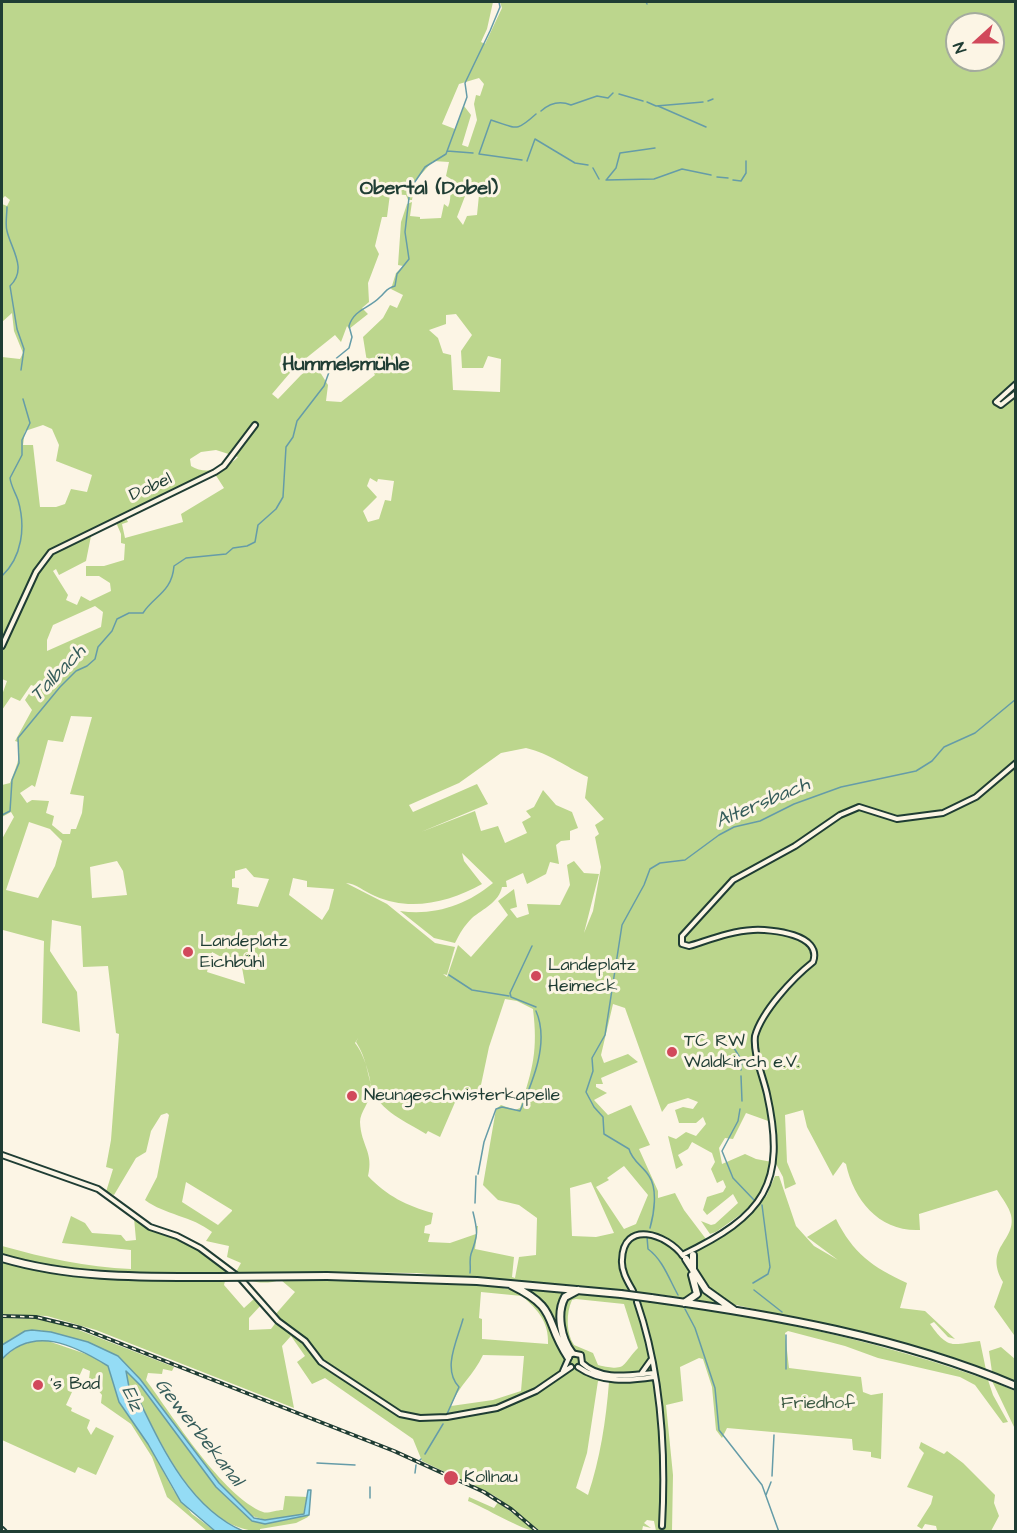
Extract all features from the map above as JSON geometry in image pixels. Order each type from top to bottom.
[{"type":"highway","points":[[684,1303],[696,1297],[698,1291],[692,1269],[693,1255]]},
{"type":"highway","points":[[684,1257],[706,1290],[735,1311]]},
{"type":"highway","points":[[2,1258],[42,1268],[96,1276],[327,1276],[507,1283],[621,1294],[735,1311],[882,1341],[984,1373],[1016,1386]]},
{"type":"highway","points":[[507,1283],[527,1292],[545,1307],[570,1360]]},
{"type":"highway","points":[[570,1360],[562,1329],[562,1304],[567,1295],[578,1289]]},
{"type":"street","points":[[1016,384],[996,402],[1001,405],[1016,393]]},
{"type":"street","name":"Dobel","points":[[2,646],[36,572],[51,552],[215,472],[224,466],[255,425]]},
{"type":"street","points":[[684,1257],[751,1210],[767,1188],[773,1171],[774,1150],[770,1109],[755,1036],[759,1024],[785,988],[813,962],[815,956],[814,950],[805,940],[782,933],[753,930],[689,946],[681,944],[681,936],[733,880],[808,837],[840,815],[859,807],[897,819],[943,813],[976,797],[1016,763]]},
{"type":"street","points":[[2,1155],[98,1189],[122,1204],[150,1227],[190,1241],[240,1278],[278,1321],[301,1337],[321,1362],[388,1408],[409,1416],[447,1417],[497,1408],[537,1390],[562,1371],[570,1360],[581,1355],[580,1365]]},
{"type":"street","points":[[633,1291],[622,1261],[623,1250],[633,1238],[644,1234],[654,1234],[668,1241],[684,1257]]},
{"type":"street","points":[[684,1257],[693,1255],[698,1248]]},
{"type":"street","points":[[637,1302],[651,1360],[662,1451],[662,1526]]},
{"type":"street","points":[[570,1360],[608,1375],[653,1375]]},
{"type":"street","points":[[641,1374],[651,1360]]},
{"type":"street","points":[[580,1365],[591,1375],[610,1379],[653,1375]]},
{"type":"green space","name":"Friedhof","points":[[2,2],[493,2],[487,29],[481,42],[485,44],[502,8],[500,2],[1015,2],[1014,1335],[994,1307],[1003,1282],[998,1270],[998,1252],[1012,1224],[1010,1212],[997,1190],[919,1214],[920,1230],[893,1226],[881,1220],[862,1202],[846,1164],[843,1162],[833,1176],[807,1127],[803,1110],[785,1115],[787,1162],[796,1184],[785,1189],[783,1177],[775,1162],[771,1122],[746,1113],[733,1139],[725,1138],[719,1148],[722,1164],[745,1154],[772,1162],[763,1194],[766,1197],[775,1176],[779,1176],[796,1226],[814,1246],[838,1260],[807,1237],[836,1219],[849,1241],[865,1258],[907,1283],[900,1308],[925,1311],[955,1339],[948,1337],[934,1322],[930,1324],[936,1333],[947,1342],[957,1344],[980,1341],[986,1370],[891,1339],[736,1305],[692,1302],[693,1300],[664,1295],[416,1273],[320,1272],[319,1280],[422,1280],[500,1287],[523,1293],[526,1288],[643,1300],[760,1319],[875,1345],[988,1380],[993,1395],[1008,1422],[1003,1423],[975,1385],[960,1377],[878,1358],[845,1346],[788,1331],[785,1333],[789,1368],[861,1377],[863,1392],[871,1395],[883,1393],[881,1459],[871,1457],[871,1452],[853,1450],[852,1439],[727,1428],[722,1438],[716,1430],[712,1387],[703,1359],[699,1358],[680,1367],[683,1401],[666,1405],[673,1475],[672,1531],[656,1531],[654,1521],[647,1520],[644,1523],[651,1528],[643,1526],[642,1531],[540,1531],[495,1496],[422,1461],[413,1439],[325,1378],[312,1384],[297,1362],[305,1356],[291,1336],[282,1346],[294,1408],[96,1330],[47,1316],[2,1314],[2,1261],[57,1273],[85,1276],[141,1280],[225,1281],[224,1285],[244,1308],[255,1298],[262,1304],[249,1318],[249,1330],[271,1329],[277,1321],[274,1316],[295,1292],[281,1280],[257,1282],[241,1276],[236,1272],[241,1263],[227,1257],[229,1246],[206,1241],[212,1232],[196,1222],[161,1209],[145,1200],[157,1177],[169,1115],[167,1113],[161,1115],[151,1131],[146,1152],[136,1158],[114,1195],[106,1192],[113,1169],[106,1167],[111,1140],[119,1034],[116,1033],[108,966],[83,967],[81,926],[52,920],[50,951],[77,992],[80,1032],[42,1023],[44,941],[3,930],[2,933],[2,839],[14,817],[11,812],[2,817],[2,785],[10,783],[16,768],[19,747],[18,742],[15,741],[32,710],[25,700],[34,686],[31,685],[20,701],[11,697],[2,710],[2,695],[7,681],[2,679],[2,357],[20,359],[23,353],[14,331],[12,313],[2,322],[2,204],[7,206],[10,200],[5,196],[2,199]],"holes":[[[479,78],[484,84],[480,96],[476,95],[474,104],[477,120],[468,147],[462,145],[471,115],[464,106],[455,129],[442,124],[459,84]],[[433,161],[449,162],[446,176],[451,179],[450,199],[448,207],[444,204],[441,218],[420,219],[420,217],[410,216],[412,202],[407,204],[401,222],[398,265],[403,266],[396,273],[391,289],[403,295],[397,308],[390,305],[383,318],[363,337],[367,362],[375,375],[341,402],[326,401],[328,385],[315,364],[278,399],[272,394],[295,367],[335,335],[341,342],[347,326],[349,329],[368,314],[362,308],[369,302],[368,283],[379,254],[375,246],[382,217],[387,217],[390,194],[406,195],[408,200],[412,200],[415,181]],[[467,191],[479,195],[477,215],[467,216],[463,225],[457,217]],[[456,314],[472,335],[461,351],[462,368],[483,368],[488,356],[501,359],[500,392],[453,390],[451,355],[443,353],[438,338],[429,330],[446,324],[446,315]],[[43,425],[52,429],[59,445],[56,461],[92,475],[87,492],[71,489],[65,504],[56,507],[40,507],[33,445],[23,445],[25,431]],[[216,450],[238,457],[229,464],[216,469],[203,470],[191,466],[190,459],[201,452]],[[215,474],[224,488],[181,514],[183,522],[125,538],[122,524],[128,522],[125,516],[192,487]],[[370,478],[377,482],[378,479],[394,481],[391,501],[385,500],[379,519],[368,522],[363,511],[377,497],[367,486]],[[115,520],[121,534],[121,543],[125,544],[124,560],[104,566],[86,566],[86,576],[99,576],[110,583],[111,591],[90,601],[81,596],[77,605],[66,600],[68,595],[53,571],[56,569],[59,575],[86,561],[92,531]],[[95,606],[103,612],[101,627],[47,651],[47,640],[53,625]],[[71,716],[92,717],[70,794],[84,796],[82,813],[76,829],[71,829],[70,834],[63,834],[52,825],[54,816],[46,813],[49,801],[32,800],[27,803],[20,793],[32,785],[35,787],[48,740],[63,742]],[[526,748],[550,757],[588,777],[585,798],[604,819],[595,825],[599,834],[595,837],[601,867],[593,911],[584,933],[599,874],[584,873],[574,861],[567,865],[570,885],[560,905],[527,904],[529,914],[517,918],[510,909],[517,907],[514,889],[498,901],[508,915],[471,957],[458,945],[447,977],[443,974],[447,975],[455,947],[435,943],[387,904],[346,883],[388,901],[416,904],[443,900],[482,884],[464,861],[462,853],[493,883],[483,891],[450,907],[425,912],[400,911],[434,938],[455,943],[469,921],[498,897],[502,887],[507,887],[506,881],[523,873],[527,884],[546,874],[550,862],[559,864],[556,845],[561,841],[570,840],[570,831],[578,828],[572,812],[556,805],[543,790],[534,807],[526,811],[531,817],[522,822],[527,833],[505,843],[498,826],[481,831],[475,811],[421,832],[488,804],[477,784],[413,812],[409,805],[459,783],[501,753]],[[29,822],[50,829],[62,841],[55,866],[38,898],[6,890]],[[117,861],[123,871],[127,895],[92,898],[90,867]],[[246,868],[254,877],[269,879],[258,907],[237,904],[239,888],[232,887],[232,879],[235,878],[235,871]],[[293,878],[307,881],[307,887],[334,889],[329,909],[322,920],[289,895]],[[212,952],[225,959],[241,962],[245,984],[207,972]],[[505,999],[517,1001],[533,1009],[535,1048],[528,1082],[520,1108],[515,1110],[501,1105],[496,1109],[483,1185],[498,1200],[519,1205],[537,1218],[536,1255],[519,1257],[515,1278],[512,1277],[514,1257],[475,1249],[478,1226],[476,1226],[476,1234],[450,1243],[428,1242],[430,1234],[424,1233],[425,1226],[431,1224],[433,1213],[398,1199],[368,1176],[369,1161],[360,1122],[370,1095],[370,1083],[381,1103],[394,1115],[426,1134],[428,1131],[440,1137],[456,1100],[478,1099],[489,1047]],[[613,1004],[625,1008],[662,1112],[668,1104],[688,1098],[698,1102],[693,1109],[683,1107],[675,1110],[679,1123],[696,1123],[703,1117],[706,1124],[696,1136],[686,1132],[676,1139],[668,1136],[676,1169],[683,1165],[678,1155],[688,1149],[692,1142],[712,1153],[715,1162],[711,1169],[717,1183],[723,1180],[726,1187],[723,1192],[707,1197],[703,1210],[707,1215],[733,1194],[738,1203],[715,1224],[711,1225],[701,1221],[710,1234],[747,1210],[750,1214],[709,1243],[684,1210],[675,1193],[658,1198],[658,1191],[639,1149],[650,1145],[631,1105],[608,1115],[594,1100],[607,1093],[596,1087],[596,1084],[603,1084],[601,1078],[638,1062],[628,1054],[604,1063],[601,1055]],[[624,1166],[648,1195],[636,1224],[624,1229],[596,1187],[609,1180],[607,1178]],[[186,1182],[232,1210],[218,1225],[182,1202]],[[591,1182],[614,1233],[596,1237],[572,1236],[570,1188]],[[481,1292],[522,1296],[541,1317],[547,1329],[548,1344],[482,1339],[482,1319],[479,1318]],[[576,1299],[624,1304],[638,1348],[623,1366],[615,1368],[598,1365],[593,1353],[574,1345],[568,1329],[572,1300]],[[483,1355],[524,1356],[521,1391],[493,1400],[451,1406]],[[598,1381],[609,1382],[602,1440],[588,1495],[576,1488],[587,1453]]]},
{"type":"green space","points":[[71,1216],[85,1223],[92,1233],[121,1235],[126,1241],[136,1240],[134,1218],[150,1229],[192,1244],[230,1272],[120,1275],[45,1266],[2,1256],[2,1246],[66,1261],[131,1269],[131,1250],[62,1243]]},
{"type":"green space","points":[[2,1318],[36,1319],[66,1325],[174,1367],[172,1371],[163,1369],[162,1374],[148,1373],[146,1380],[215,1473],[231,1490],[265,1512],[283,1510],[285,1496],[308,1497],[305,1514],[265,1520],[252,1516],[219,1483],[140,1379],[118,1356],[88,1342],[39,1330],[25,1331],[2,1346]]},
{"type":"green space","points":[[42,1339],[89,1355],[108,1366],[119,1402],[148,1444],[174,1491],[192,1514],[215,1531],[207,1531],[167,1497],[152,1457],[131,1424],[101,1403],[102,1395],[89,1379],[90,1371],[83,1368],[66,1405],[72,1408],[71,1411],[90,1420],[87,1428],[91,1435],[96,1427],[114,1436],[96,1475],[78,1467],[75,1473],[2,1440],[2,1359],[18,1346]]},
{"type":"green space","points":[[1001,1347],[1015,1359],[1015,1382],[992,1372],[989,1351]]},
{"type":"green space","points":[[126,1371],[141,1386],[216,1487],[243,1513],[265,1524],[309,1515],[308,1517],[296,1523],[260,1529],[260,1531],[238,1527],[218,1516],[200,1500],[170,1458],[136,1394],[129,1387]]},
{"type":"green space","points":[[992,1381],[1015,1391],[1015,1429]]},
{"type":"green space","points":[[921,1442],[944,1454],[947,1451],[963,1463],[995,1495],[994,1503],[999,1516],[991,1531],[937,1530],[936,1526],[925,1524],[922,1529],[917,1526],[931,1504],[933,1496],[907,1487],[924,1453],[919,1448]]},
{"type":"green space","points":[[469,1497],[494,1508],[498,1502],[536,1531],[522,1527],[468,1501]]},
{"type":"water","name":"Elz","points":[[25,1331],[51,1332],[88,1342],[118,1356],[140,1379],[219,1483],[254,1518],[265,1520],[304,1514],[308,1490],[311,1490],[309,1515],[265,1524],[252,1521],[216,1487],[141,1386],[126,1371],[129,1387],[136,1394],[178,1473],[207,1507],[243,1531],[215,1531],[181,1502],[148,1444],[119,1402],[108,1366],[82,1351],[54,1342],[41,1341],[27,1343],[14,1349],[2,1359],[2,1345]]},
{"type":"waterway","name":"Talbach","points":[[2,815],[10,811],[12,780],[19,763],[18,738],[60,687],[76,671],[95,659],[98,647],[112,631],[117,619],[129,613],[143,613],[170,582],[174,566],[186,558],[226,554],[233,548],[255,542],[258,525],[276,509],[283,497],[286,447],[293,437],[297,421],[324,386],[333,361],[349,348],[352,337],[349,326],[351,320],[358,312],[395,286],[397,274],[409,259],[405,232],[410,189],[425,167],[446,154],[467,97],[465,83],[490,31],[500,7],[499,2]]},
{"type":"waterway","points":[[541,111],[555,103],[571,105],[597,96],[608,98],[613,93]]},
{"type":"waterway","points":[[619,94],[643,101]]},
{"type":"waterway","points":[[708,101],[713,99]]},
{"type":"waterway","points":[[647,102],[656,106],[703,102]]},
{"type":"waterway","points":[[658,106],[706,127]]},
{"type":"waterway","points":[[522,160],[479,154],[491,120],[515,127],[524,124],[536,114]]},
{"type":"waterway","points":[[527,161],[535,139],[575,163],[588,165]]},
{"type":"waterway","points":[[607,179],[616,168],[620,153],[655,148]]},
{"type":"waterway","points":[[447,151],[473,153]]},
{"type":"waterway","points":[[733,180],[741,181],[746,173],[746,161]]},
{"type":"waterway","points":[[593,168],[599,179]]},
{"type":"waterway","points":[[606,180],[654,179],[682,169],[711,175]]},
{"type":"waterway","points":[[717,177],[728,178]]},
{"type":"waterway","points":[[7,207],[6,229],[18,266],[18,273],[10,286],[17,329],[24,349],[21,370]]},
{"type":"waterway","points":[[2,576],[14,560],[22,531],[18,500],[10,478],[22,455],[22,440],[30,423],[23,399]]},
{"type":"waterway","name":"Altersbach","points":[[650,1228],[654,1202],[652,1181],[629,1149],[604,1134],[603,1117],[594,1107],[586,1092],[593,1071],[592,1058],[605,1035],[622,925],[650,869],[660,863],[685,860],[734,827],[760,821],[794,804],[841,787],[916,771],[932,761],[944,747],[975,733],[1016,699]]},
{"type":"waterway","points":[[532,946],[510,993],[511,997],[536,1007]]},
{"type":"waterway","points":[[449,975],[472,990],[509,996]]},
{"type":"waterway","points":[[478,1174],[484,1142],[496,1109],[502,1107],[520,1111],[534,1075],[541,1036],[536,1011]]},
{"type":"waterway","points":[[734,1036],[734,1048],[742,1061],[741,1070]]},
{"type":"waterway","points":[[741,1076],[742,1101]]},
{"type":"waterway","points":[[740,1109],[738,1121],[722,1151],[733,1178],[754,1200]]},
{"type":"waterway","points":[[475,1203],[476,1176]]},
{"type":"waterway","points":[[753,1283],[768,1274],[770,1267],[762,1205]]},
{"type":"waterway","points":[[470,1273],[470,1256],[476,1233],[473,1212]]},
{"type":"waterway","name":"Altersbach","points":[[647,1237],[648,1249],[662,1264],[678,1295]]},
{"type":"waterway","points":[[754,1290],[782,1312]]},
{"type":"waterway","name":"Altersbach","points":[[685,1309],[695,1328],[715,1388],[719,1430],[762,1485],[779,1532]]},
{"type":"waterway","points":[[447,1414],[459,1387],[454,1380],[451,1363],[463,1319]]},
{"type":"waterway","points":[[786,1335],[786,1369]]},
{"type":"waterway","points":[[425,1454],[443,1424]]},
{"type":"waterway","points":[[772,1476],[774,1435]]},
{"type":"waterway","name":"Gewerbekanal","points":[[317,1463],[355,1465]]},
{"type":"waterway","points":[[415,1473],[416,1465]]},
{"type":"waterway","points":[[766,1495],[771,1482]]},
{"type":"waterway","name":"Gewerbekanal","points":[[370,1487],[370,1498]]},
{"type":"railway","points":[[2,1316],[36,1317],[81,1328],[394,1451],[484,1492],[511,1509],[538,1532]]},
{"type":"place","name":"Landeplatz Eichbühl","points":[[188,952]]},
{"type":"place","name":"Landeplatz Heimeck","points":[[536,976]]},
{"type":"place","name":"TC RW Waldkirch e.V.","points":[[672,1052]]},
{"type":"place","name":"Neungeschwisterkapelle","points":[[352,1096]]},
{"type":"place","name":"'s Bad","points":[[38,1385]]},
{"type":"place","name":"Kollnau","points":[[451,1478]]},
{"type":"district","name":"Obertal (Dobel)","points":[[429,190]]},
{"type":"district","name":"Hummelsmühle","points":[[346,366]]}]
